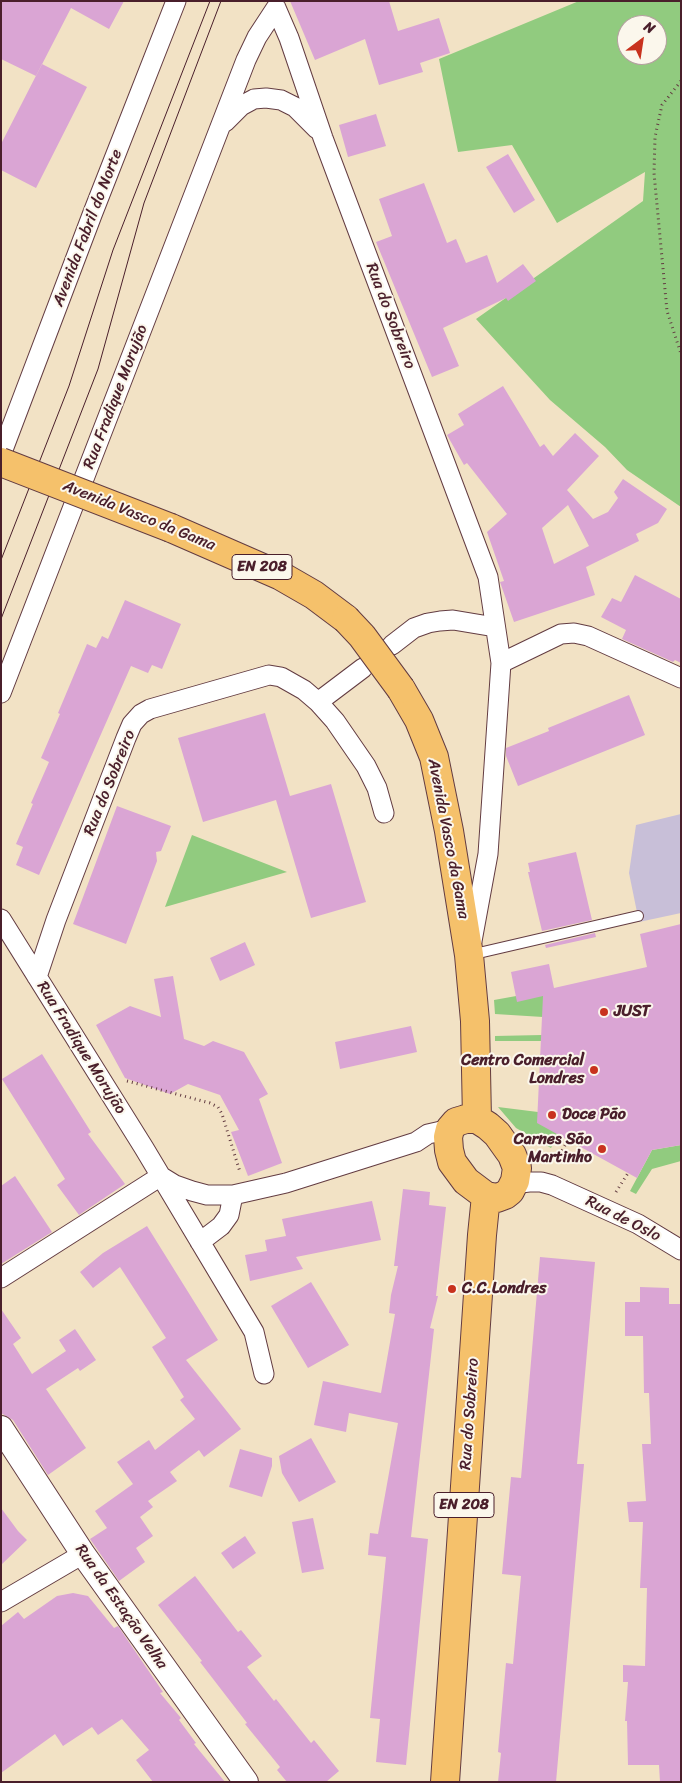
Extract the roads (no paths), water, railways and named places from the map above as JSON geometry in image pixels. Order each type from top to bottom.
[{"type":"main road","name":"Avenida Vasco da Gama","points":[[1,462],[171,528],[281,576],[314,595],[346,619],[368,643],[401,689],[419,720],[434,757],[449,831],[469,955]]},
{"type":"main road","name":"Rua do Sobreiro","points":[[469,955],[475,1021],[477,1119]]},
{"type":"main road","points":[[466,1119],[477,1119],[497,1134],[512,1155],[517,1168],[515,1182],[498,1193],[466,1181],[452,1162],[450,1156],[448,1137],[450,1129],[456,1122],[466,1119]]},
{"type":"main road","name":"Rua do Sobreiro","points":[[445,1782],[482,1235],[498,1193]]},
{"type":"street","name":"Avenida Fabril do Norte","points":[[1,455],[88,224],[176,1]]},
{"type":"street","name":"Rua Fradique Morujão","points":[[1,693],[246,60],[257,37],[276,8]]},
{"type":"street","name":"Rua do Sobreiro","points":[[276,8],[289,38],[323,138],[488,577],[501,663],[488,854],[469,955]]},
{"type":"street","name":"Rua Fradique Morujão","points":[[219,129],[228,117],[241,106],[254,99],[266,98],[281,100],[295,106],[315,126],[323,138]]},
{"type":"street","points":[[392,645],[414,628],[440,621],[453,620],[495,627]]},
{"type":"street","points":[[501,663],[561,634],[574,633],[588,636],[681,678]]},
{"type":"street","points":[[318,702],[363,668]]},
{"type":"street","name":"Rua do Sobreiro","points":[[36,977],[126,738],[132,724],[141,714],[150,709],[269,675],[281,676],[318,702],[335,721],[366,766],[377,788],[384,813]]},
{"type":"street","name":"Rua do Sobreiro","points":[[453,861],[464,881],[473,882],[482,872],[488,854]]},
{"type":"street","name":"Rua Fradique Morujão","points":[[1,919],[161,1176],[254,1332],[264,1374]]},
{"type":"street","name":"Rua Fradique Morujão","points":[[161,1176],[175,1185],[192,1192],[207,1195],[240,1193],[286,1184],[416,1142],[428,1134],[450,1129]]},
{"type":"street","points":[[416,1142],[450,1156]]},
{"type":"street","name":"Rua de Oslo","points":[[512,1155],[524,1165],[564,1189],[638,1224],[681,1250]]},
{"type":"street","points":[[1,1278],[161,1176]]},
{"type":"street","name":"Rua de Oslo","points":[[498,1193],[530,1182],[541,1182],[564,1189]]},
{"type":"street","points":[[200,1242],[221,1226],[240,1193]]},
{"type":"street","name":"Rua da Estação Velha","points":[[1,1428],[83,1554],[246,1782]]},
{"type":"street","points":[[1,1602],[83,1554]]},
{"type":"lane","points":[[469,955],[638,916]]},
{"type":"tram line","points":[[1,560],[69,386],[113,250],[210,1]]},
{"type":"tram line","points":[[1,619],[98,369],[144,203],[221,1]]},
{"type":"place","name":"JUST","points":[[604,1012]]},
{"type":"place","name":"Centro Comercial Londres","points":[[594,1070]]},
{"type":"place","name":"Doce Pão","points":[[552,1115]]},
{"type":"place","name":"Carnes São Martinho","points":[[602,1149]]},
{"type":"place","name":"C.C.Londres","points":[[452,1289]]}]
